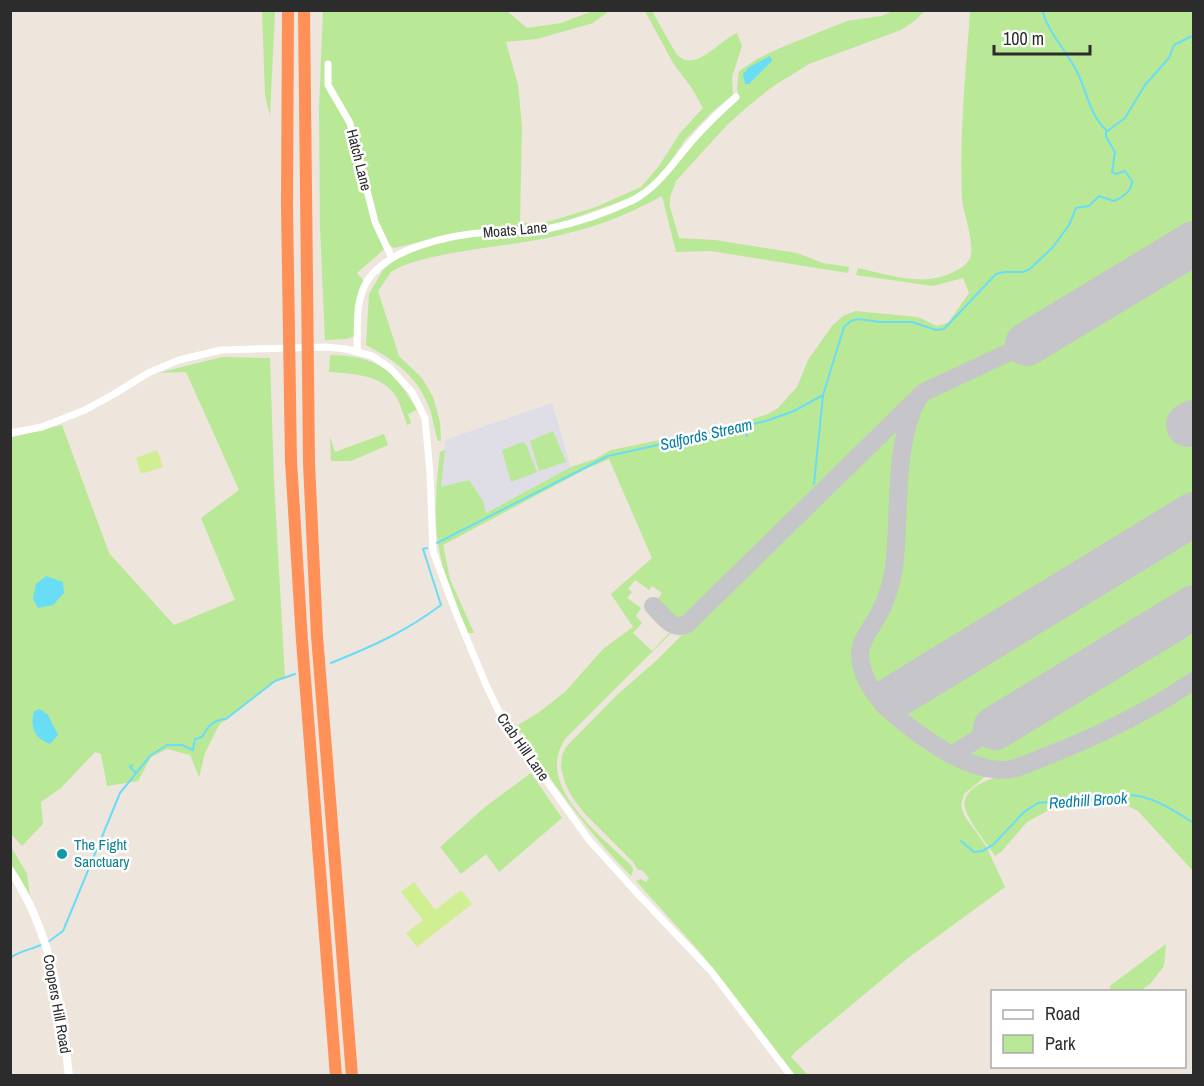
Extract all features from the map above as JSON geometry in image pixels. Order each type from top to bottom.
[{"type":"highway","points":[[288,10],[287,195],[291,461],[336,1076]]},
{"type":"highway","points":[[304,10],[309,475],[317,636],[352,1076]]},
{"type":"street","name":"Hatch Lane","points":[[328,64],[328,85],[350,123],[375,222],[392,258]]},
{"type":"street","name":"Moats Lane","points":[[357,350],[358,315],[362,291],[374,272],[392,258],[405,251],[471,234],[544,229],[564,225],[612,209],[636,198],[664,174],[706,125],[736,97]]},
{"type":"street","name":"Crab Hill Lane","points":[[10,433],[42,427],[85,410],[148,373],[179,360],[221,350],[346,348],[378,359],[394,371],[412,392],[421,409],[428,438],[433,551],[456,613],[502,720],[590,840],[711,971],[791,1076]]},
{"type":"street","name":"Coopers Hill Road","points":[[10,870],[36,917],[48,949],[62,1011],[69,1076]]},
{"type":"shaded area","points":[[552,403],[571,467],[485,513],[483,501],[469,480],[436,489],[440,452],[445,450],[445,440]]},
{"type":"green space","points":[[262,11],[275,11],[270,116],[265,95]]},
{"type":"green space","points":[[323,11],[507,11],[527,28],[561,23],[593,11],[609,11],[593,23],[537,39],[506,42],[518,85],[522,126],[520,222],[535,224],[596,207],[641,187],[659,166],[680,133],[703,108],[673,63],[645,11],[652,11],[675,52],[682,59],[690,61],[698,59],[737,33],[742,46],[732,77],[733,95],[713,111],[685,140],[666,168],[648,187],[630,198],[560,223],[539,228],[438,238],[394,248],[389,245],[357,273],[364,281],[359,292],[355,336],[325,340],[320,227],[319,109]]},
{"type":"green space","points":[[893,11],[925,11],[901,30],[809,64],[772,87],[727,125],[676,181],[670,197],[670,207],[679,238],[715,240],[797,253],[823,263],[849,267],[848,273],[711,251],[676,252],[662,196],[619,217],[574,232],[453,253],[402,266],[391,272],[378,291],[399,356],[422,378],[433,397],[440,422],[441,441],[438,441],[431,412],[420,389],[397,364],[366,345],[369,294],[383,270],[394,260],[421,248],[482,235],[516,234],[613,212],[638,202],[656,187],[705,131],[739,99],[737,89],[739,71],[780,48],[847,21],[881,16]]},
{"type":"green space","points":[[970,11],[1193,11],[1193,235],[1004,351],[919,390],[745,563],[683,621],[681,622],[657,600],[662,593],[652,586],[649,590],[635,580],[628,589],[632,592],[627,598],[641,608],[636,616],[642,623],[633,633],[652,651],[671,633],[567,737],[558,755],[558,772],[564,790],[574,807],[588,824],[631,865],[633,870],[631,876],[587,826],[520,738],[524,734],[522,732],[518,735],[513,728],[538,713],[565,692],[603,649],[633,627],[611,594],[652,558],[609,459],[443,545],[450,579],[474,633],[467,633],[448,586],[439,548],[436,504],[440,452],[445,450],[441,487],[469,480],[483,501],[486,513],[571,467],[595,459],[611,450],[734,425],[768,414],[778,408],[797,387],[808,360],[832,326],[843,316],[855,311],[918,317],[937,326],[948,323],[969,293],[963,278],[933,286],[856,275],[858,268],[895,277],[932,279],[957,270],[969,260],[971,247],[962,198],[961,151]]},
{"type":"green space","points":[[1193,251],[1193,676],[1106,725],[1014,764],[999,765],[981,762],[963,755],[925,734],[884,698],[875,684],[865,656],[867,646],[886,609],[896,576],[907,447],[919,405],[923,398],[931,392],[993,364],[1025,353]]},
{"type":"green space","points":[[330,355],[360,358],[382,367],[392,375],[417,410],[408,414],[411,423],[407,425],[397,398],[384,384],[367,377],[329,372]]},
{"type":"green space","points":[[222,357],[270,358],[285,678],[275,681],[219,725],[205,753],[199,777],[190,755],[167,749],[151,757],[138,781],[107,786],[101,754],[95,752],[61,788],[41,802],[43,824],[22,846],[10,833],[10,438],[62,425],[109,553],[174,625],[235,600],[201,518],[239,490],[186,372],[158,373]]},
{"type":"green space","points":[[897,423],[902,426],[902,430],[891,558],[880,603],[857,646],[857,668],[873,698],[901,726],[944,756],[986,773],[986,776],[964,794],[961,806],[964,815],[986,846],[1005,887],[908,958],[795,1052],[791,1057],[808,1075],[795,1075],[699,951],[636,881],[641,879],[646,882],[649,878],[642,870],[638,870],[572,797],[561,767],[562,755],[566,747],[616,696],[658,659]]},
{"type":"green space","points":[[553,431],[566,462],[539,471],[530,441]]},
{"type":"green space","points":[[384,434],[388,445],[351,461],[331,461],[330,437],[335,452]]},
{"type":"green space","points":[[523,442],[526,444],[537,472],[511,482],[502,450]]},
{"type":"green space","points":[[157,450],[163,467],[141,474],[136,458]]},
{"type":"green space","points":[[1193,686],[1193,871],[1138,811],[1126,805],[1073,806],[1047,811],[1027,822],[995,856],[967,813],[965,800],[972,789],[984,782],[1046,762],[1097,740],[1152,712]]},
{"type":"green space","points":[[531,773],[562,818],[499,872],[486,854],[461,874],[440,847],[485,807]]},
{"type":"green space","points":[[11,847],[27,874],[30,896],[11,864]]},
{"type":"green space","points":[[414,882],[435,910],[461,890],[472,904],[417,947],[406,933],[423,920],[401,892]]},
{"type":"green space","points":[[1166,944],[1164,966],[1150,984],[1141,990],[1111,990],[1110,986]]},
{"type":"water","points":[[770,56],[772,61],[749,84],[745,84],[743,74],[749,67]]},
{"type":"water","points":[[46,576],[63,582],[64,593],[53,605],[38,608],[33,599],[36,584]]},
{"type":"water","points":[[40,709],[48,715],[58,735],[50,744],[40,739],[34,732],[34,711]]},
{"type":"waterway","points":[[1042,10],[1052,33],[1079,76],[1095,116],[1106,130]]},
{"type":"waterway","name":"Salfords Stream","points":[[814,484],[823,395],[844,327],[858,319],[912,322],[936,330],[944,329],[996,274],[1023,272],[1030,269],[1053,247],[1069,225],[1076,208],[1089,206],[1099,196],[1114,201],[1123,196],[1130,188],[1132,181],[1125,171],[1116,174],[1112,172],[1115,152],[1106,137],[1106,132],[1125,118],[1145,85],[1169,58],[1174,45],[1194,35]]},
{"type":"waterway","name":"Salfords Stream","points":[[437,543],[608,456],[766,421],[794,411],[823,395]]},
{"type":"waterway","name":"Redhill Brook","points":[[744,427],[747,436]]},
{"type":"waterway","name":"Salfords Stream","points":[[331,663],[388,638],[441,605],[423,549],[427,548]]},
{"type":"waterway","name":"Salfords Stream","points":[[48,942],[63,931],[120,793],[150,756],[167,745],[182,745],[193,750],[195,739],[202,737],[211,724],[226,719],[275,681],[295,674]]},
{"type":"waterway","points":[[132,765],[130,767],[136,773]]},
{"type":"waterway","name":"Redhill Brook","points":[[961,841],[974,852],[982,851],[993,845],[1024,812],[1038,803],[1126,795],[1153,800],[1194,823]]},
{"type":"waterway","name":"Salfords Stream","points":[[10,958],[43,944]]},
{"type":"taxiway","points":[[653,606],[672,624],[677,626],[687,624],[924,392],[1027,344]]},
{"type":"taxiway","points":[[919,397],[910,416],[901,457],[892,578],[881,610],[860,649],[861,666],[865,676],[883,703],[899,719],[939,748],[975,765],[1005,770],[1025,765],[1098,734],[1155,705],[1194,681]]},
{"type":"taxiway","points":[[949,754],[955,753],[995,728]]},
{"type":"runway","points":[[1027,344],[1194,243]]},
{"type":"runway","points":[[1188,425],[1194,422]]},
{"type":"runway","points":[[894,697],[1194,514]]},
{"type":"runway","points":[[995,728],[1194,607]]},
{"type":"place","name":"The Fight Sanctuary","points":[[62,854]]}]
